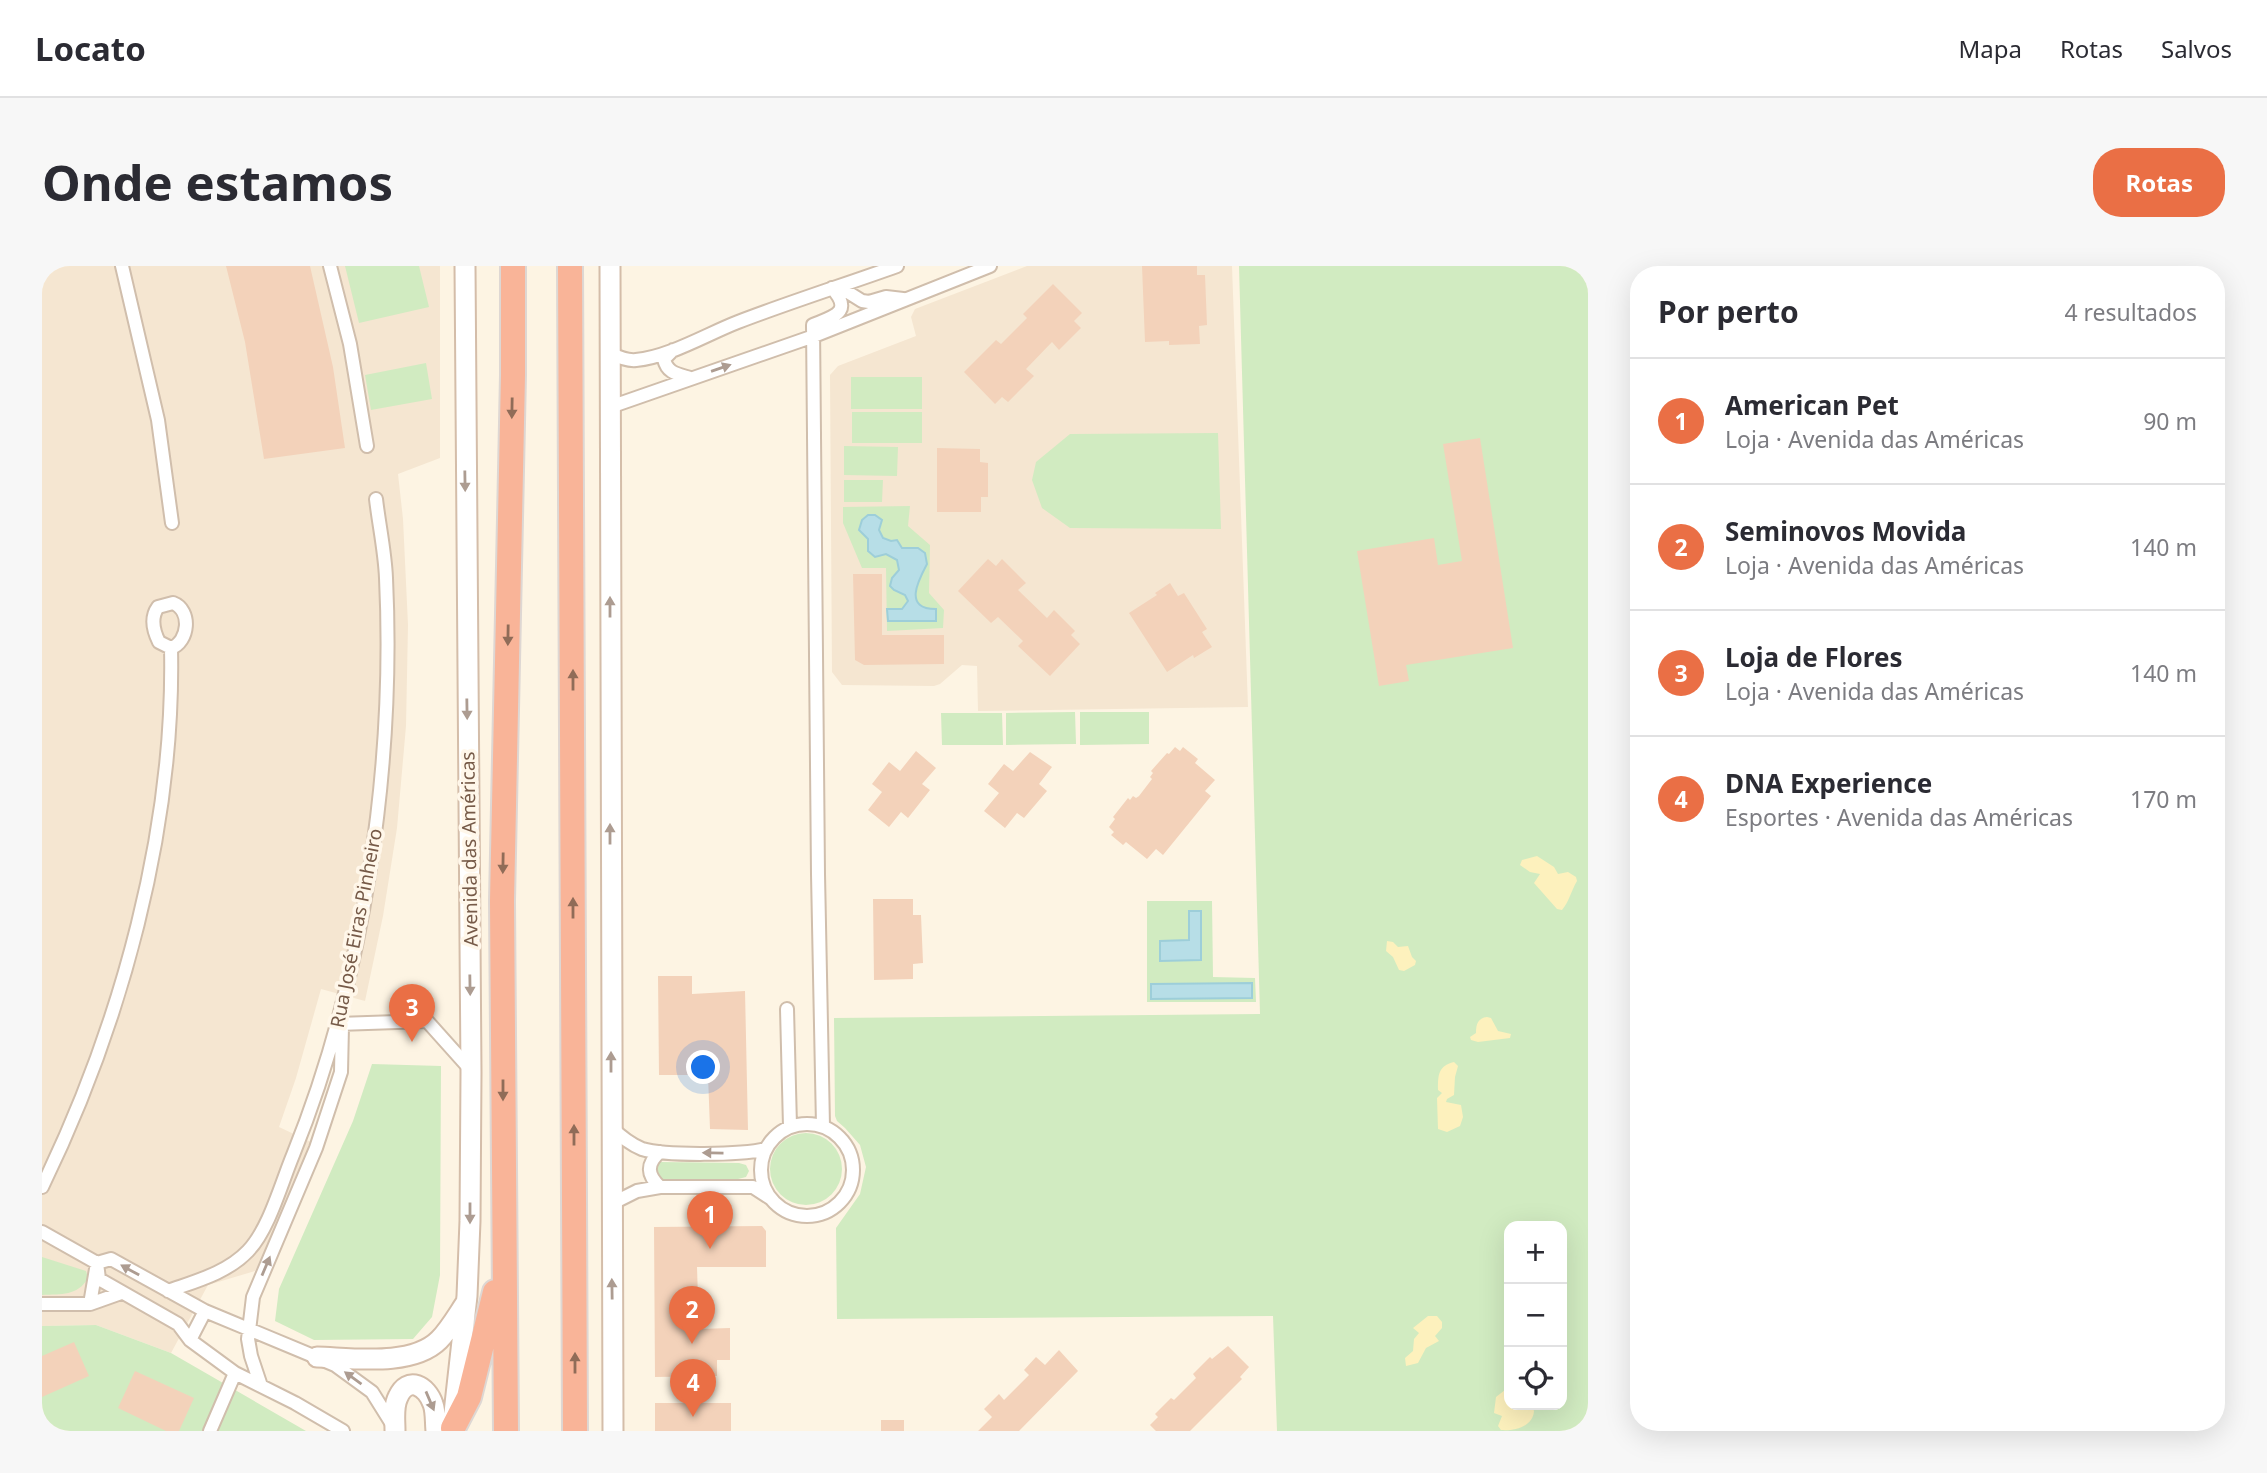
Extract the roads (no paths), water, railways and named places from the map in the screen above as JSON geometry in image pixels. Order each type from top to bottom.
[{"type":"highway","points":[[494,266],[503,296],[505,345],[513,375]]},
{"type":"highway","name":"Avenida das Américas","points":[[506,1431],[502,901],[513,266]]},
{"type":"highway","points":[[570,266],[577,1428]]},
{"type":"highway","points":[[447,1430],[469,1397],[476,1361],[493,1306],[497,1251],[503,1219]]},
{"type":"main road","points":[[453,266],[464,352]]},
{"type":"main road","name":"Avenida das Américas","points":[[447,1430],[466,1304],[469,1251],[471,1069],[465,266]]},
{"type":"main road","points":[[610,266],[613,1431]]},
{"type":"main road","points":[[317,1357],[378,1359],[419,1352],[439,1341],[466,1304]]},
{"type":"main road","points":[[395,1430],[394,1409],[397,1398],[405,1388],[413,1385],[421,1386],[428,1394],[447,1430]]},
{"type":"street","points":[[122,266],[158,420],[172,523]]},
{"type":"street","points":[[330,266],[350,344],[367,446]]},
{"type":"street","points":[[610,353],[635,360],[673,349],[735,323],[897,266]]},
{"type":"street","points":[[610,407],[814,336],[990,266]]},
{"type":"street","points":[[832,288],[846,291],[862,301],[869,302],[886,297],[904,299]]},
{"type":"street","points":[[823,1126],[813,325],[836,315],[842,305],[841,298],[832,288]]},
{"type":"street","points":[[673,349],[664,359],[666,366],[671,372],[690,378]]},
{"type":"street","name":"Rua José Eiras Pinheiro","points":[[168,1291],[233,1265],[250,1250],[263,1227],[300,1138],[340,1025],[376,829],[385,737],[386,576],[376,499]]},
{"type":"street","points":[[42,1187],[68,1134],[125,974],[154,849],[166,755],[172,676],[171,648]]},
{"type":"street","points":[[787,1009],[790,1126]]},
{"type":"street","points":[[261,1386],[251,1356],[249,1331],[253,1297],[316,1148],[341,1072],[340,1025],[427,1021],[471,1069]]},
{"type":"street","points":[[611,1204],[637,1191],[660,1187],[752,1187],[786,1210],[800,1215],[815,1215],[829,1210],[841,1201],[849,1188],[853,1174],[852,1159],[846,1145],[836,1134],[823,1126],[790,1126],[780,1132],[766,1149],[762,1161],[761,1174],[771,1198]]},
{"type":"street","points":[[611,1128],[628,1142],[643,1149],[660,1152],[748,1153],[766,1149]]},
{"type":"street","points":[[660,1152],[653,1158],[650,1167],[652,1179],[660,1187]]},
{"type":"street","points":[[42,1232],[97,1264],[111,1259],[205,1311],[335,1365],[372,1392],[395,1430]]},
{"type":"street","points":[[97,1264],[99,1279],[178,1324],[190,1340],[235,1373],[344,1431]]},
{"type":"street","points":[[90,1304],[97,1264]]},
{"type":"street","points":[[42,1304],[90,1304],[121,1293]]},
{"type":"street","points":[[190,1340],[205,1311]]},
{"type":"street","points":[[210,1431],[235,1373]]},
{"type":"water","points":[[868,515],[875,515],[882,520],[879,530],[883,538],[897,540],[902,548],[918,548],[925,553],[927,564],[917,586],[916,599],[926,608],[936,609],[936,621],[888,621],[887,609],[902,609],[908,601],[905,595],[890,586],[892,578],[899,570],[897,560],[886,554],[875,557],[868,551],[868,539],[859,530],[862,520]]},
{"type":"water","points":[[1189,911],[1201,911],[1201,960],[1160,961],[1160,941],[1189,940]]},
{"type":"water","points":[[1252,983],[1252,998],[1151,999],[1151,984]]},
{"type":"place","name":"Loja de Flores","points":[[412,1042]]},
{"type":"place","name":"American Pet","points":[[710,1249]]},
{"type":"place","name":"Seminovos Movida","points":[[692,1344]]},
{"type":"place","name":"DNA Experience","points":[[693,1417]]}]
